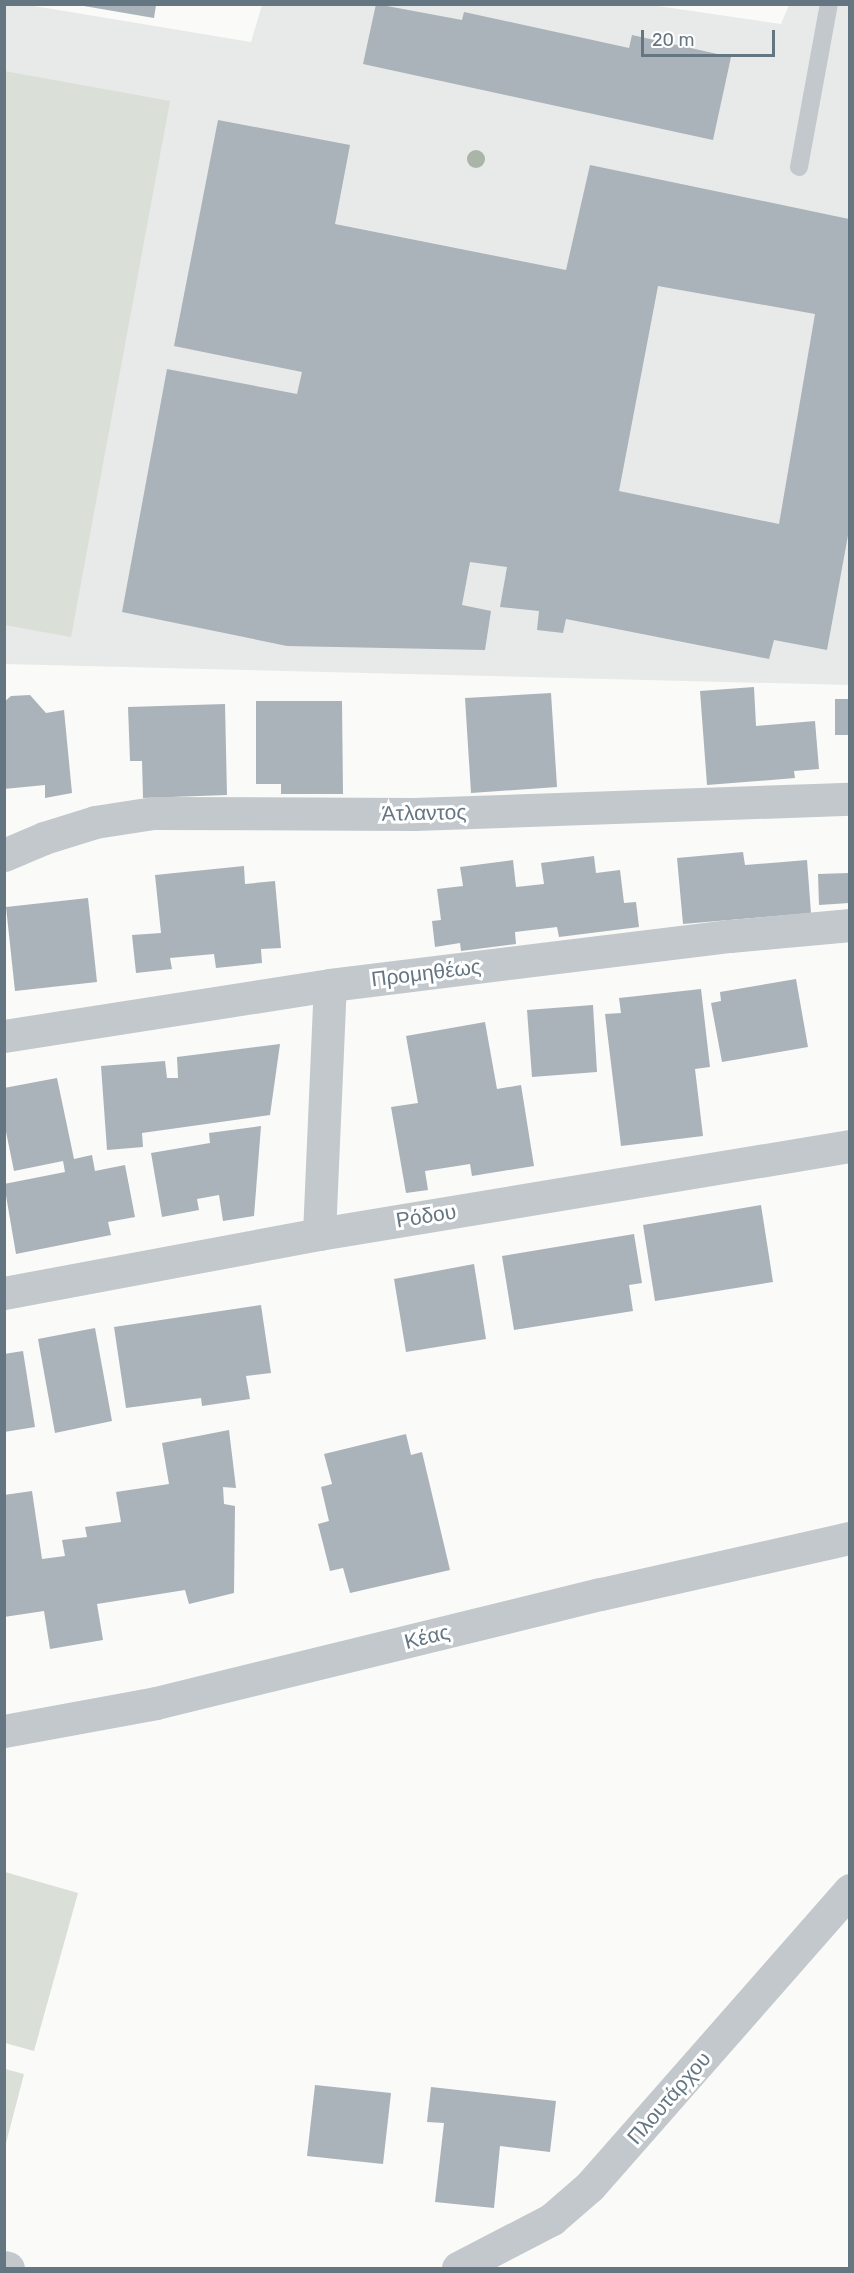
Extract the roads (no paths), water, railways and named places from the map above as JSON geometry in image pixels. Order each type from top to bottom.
[{"type":"street","name":"Άτλαντος","points":[[4,855],[44,838],[95,822],[153,813],[414,814],[849,799]]},
{"type":"street","name":"Προμηθέως","points":[[4,1036],[330,985],[730,936],[849,925]]},
{"type":"street","points":[[320,1234],[330,985]]},
{"type":"street","name":"Ρόδου","points":[[4,1293],[320,1234],[849,1146]]},
{"type":"street","name":"Κέας","points":[[4,1731],[156,1704],[601,1594],[849,1538]]},
{"type":"street","name":"Πλουτάρχου","points":[[458,2268],[552,2219],[590,2186],[849,1890]]},
{"type":"lane","points":[[799,167],[829,4]]}]
